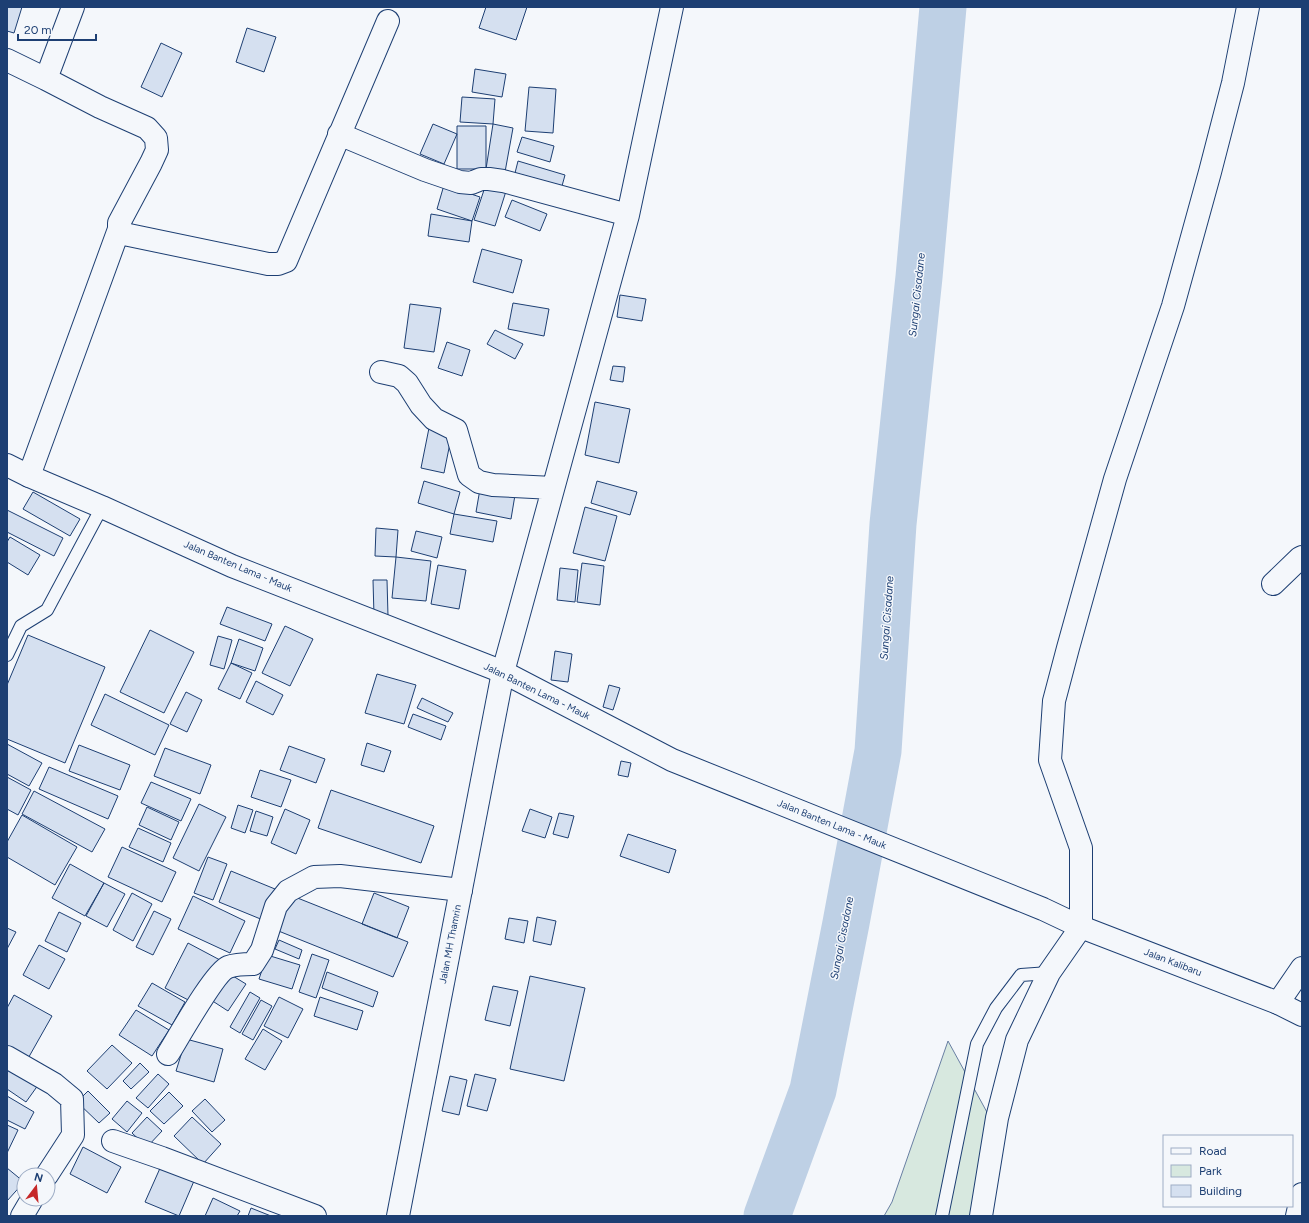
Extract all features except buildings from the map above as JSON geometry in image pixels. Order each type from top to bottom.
[{"type":"street","points":[[46,79],[73,7]]},
{"type":"street","name":"Jalan MH Thamrin","points":[[398,1216],[503,672],[628,215],[672,7]]},
{"type":"street","points":[[981,1216],[997,1118],[1017,1040],[1048,973],[1081,927],[1080,848],[1050,760],[1054,701],[1115,479],[1173,306],[1233,83],[1248,7]]},
{"type":"street","points":[[119,228],[124,234],[268,264],[278,264],[286,261],[388,21]]},
{"type":"street","points":[[7,60],[100,107],[147,128],[156,138],[157,150],[119,223],[119,228],[29,476]]},
{"type":"street","points":[[339,134],[425,170],[460,182],[471,183],[481,179],[503,181],[628,215]]},
{"type":"street","points":[[381,372],[399,376],[407,383],[422,405],[434,419],[456,430],[469,475],[479,482],[493,485],[553,488]]},
{"type":"street","name":"Jalan Banten Lama - Mauk","points":[[7,465],[232,566],[503,672],[672,760],[1044,909]]},
{"type":"street","points":[[1273,584],[1302,557]]},
{"type":"street","points":[[168,1054],[213,981],[227,967],[240,964],[253,964],[262,950],[276,906],[288,891],[314,877],[340,876],[460,890]]},
{"type":"street","name":"Jalan Kalibaru","points":[[1044,909],[1081,927],[1278,1003],[1302,1015]]},
{"type":"street","points":[[1278,1003],[1302,968]]},
{"type":"street","points":[[7,1057],[54,1084],[72,1099],[74,1135],[52,1167]]},
{"type":"street","points":[[113,1141],[315,1216]]},
{"type":"street","points":[[1297,1216],[1302,1194]]},
{"type":"street","points":[[22,1216],[27,1207]]},
{"type":"lane","points":[[7,655],[21,626],[47,610],[102,507]]},
{"type":"lane","points":[[942,1216],[977,1044],[996,1008],[1021,975],[1048,973]]},
{"type":"green space","points":[[948,1041],[994,1125],[978,1216],[884,1216],[892,1202]]},
{"type":"waterway","name":"Sungai Cisadane","points":[[767,1216],[813,1090],[878,751],[893,524],[919,277],[943,7]]}]
